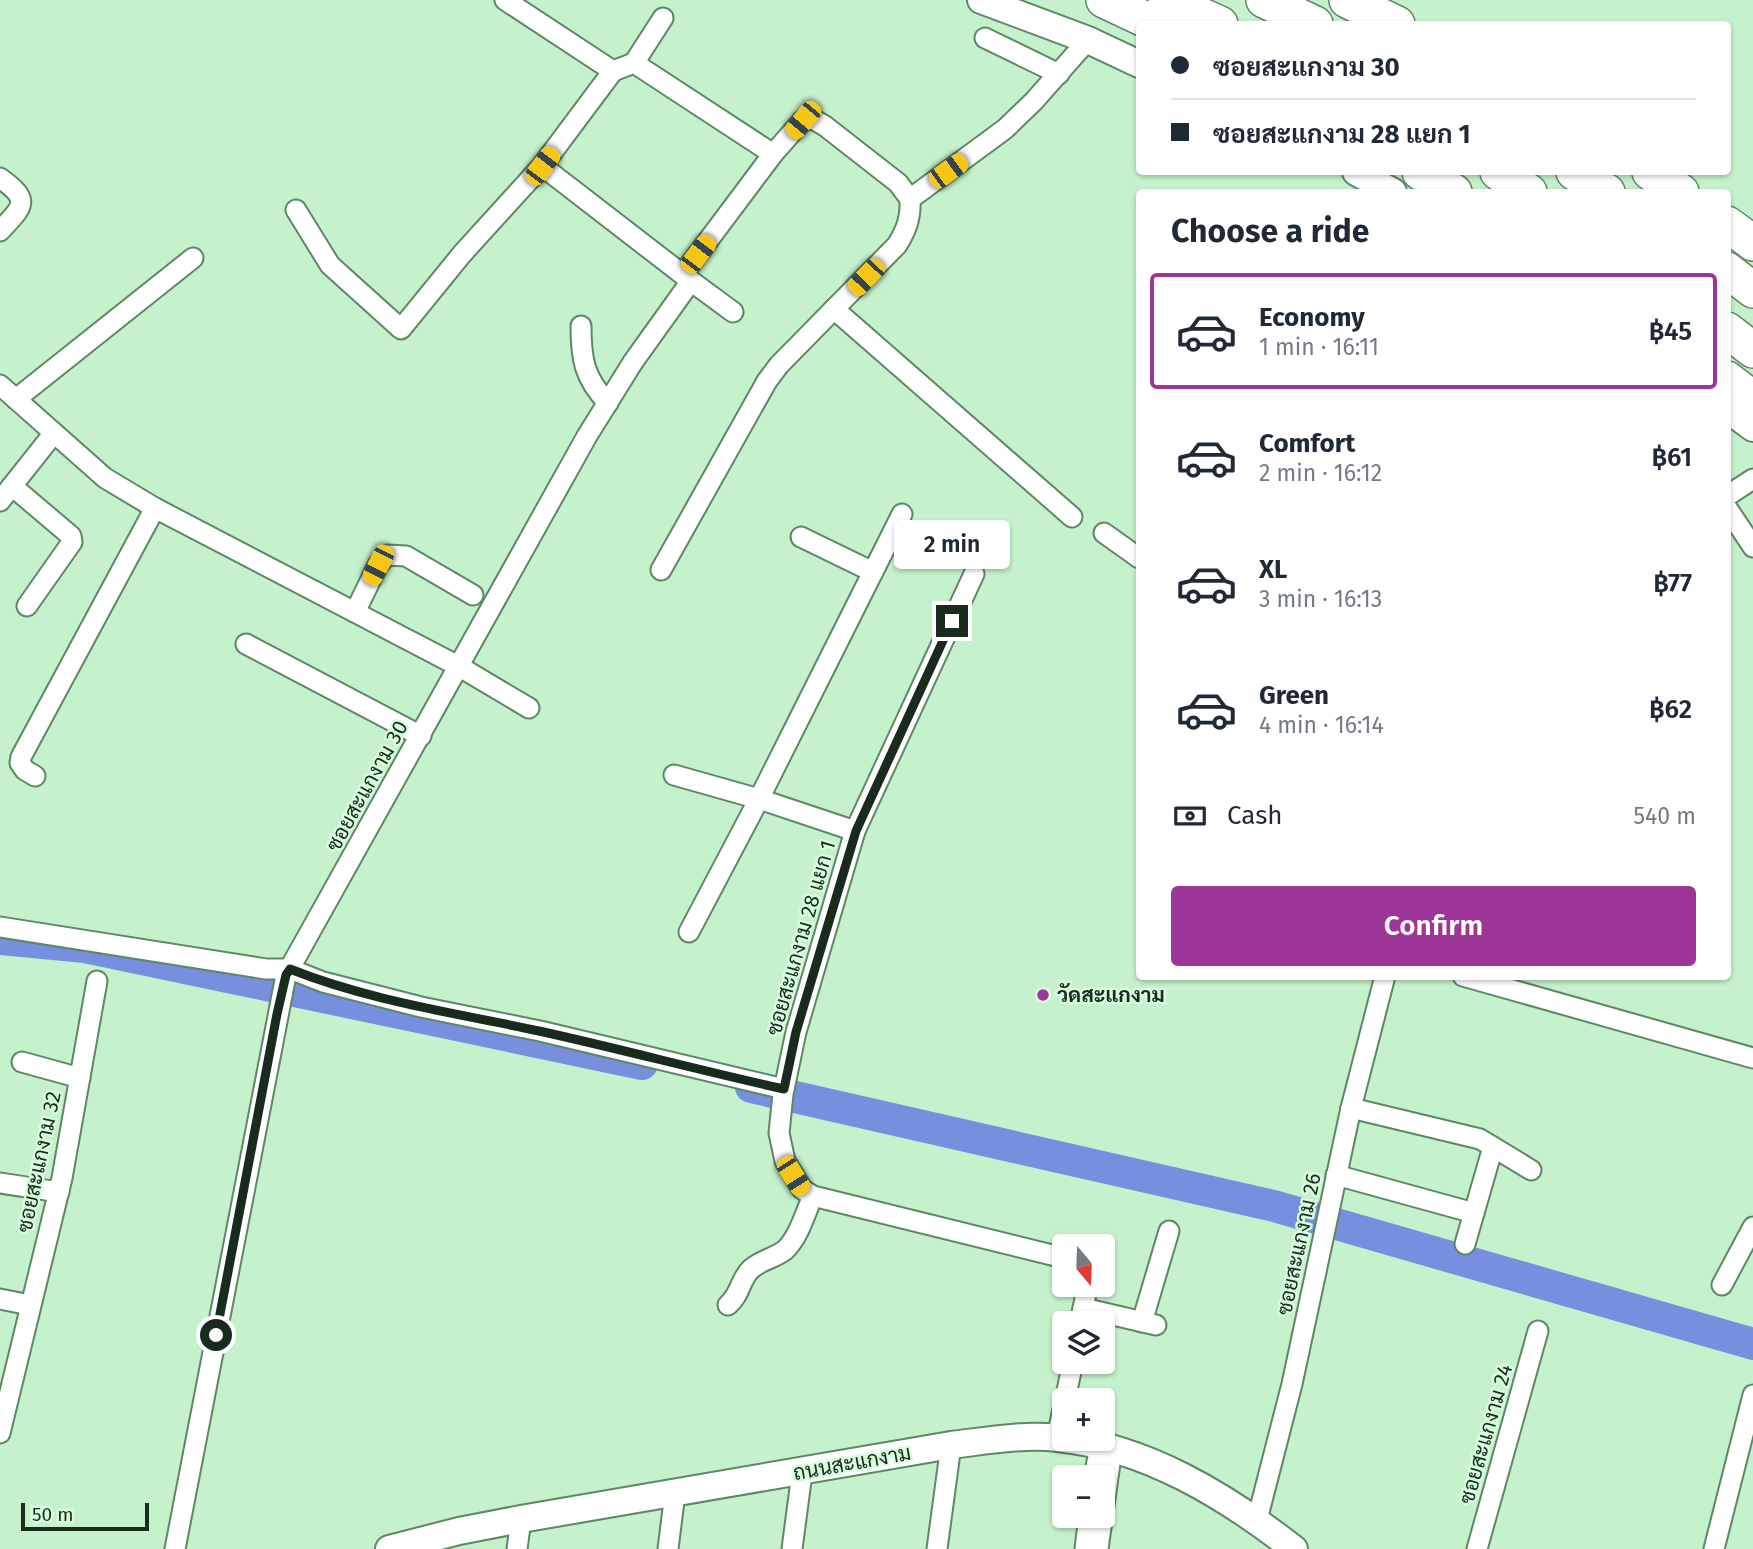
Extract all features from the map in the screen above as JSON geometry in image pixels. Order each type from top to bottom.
[{"type":"highway","points":[[1104,0],[1149,21]]},
{"type":"highway","points":[[1166,0],[1213,21]]},
{"type":"highway","points":[[1264,0],[1309,21]]},
{"type":"highway","points":[[1347,0],[1391,21]]},
{"type":"highway","points":[[1425,175],[1449,189]]},
{"type":"highway","points":[[1503,175],[1524,189]]},
{"type":"highway","points":[[1579,175],[1602,189]]},
{"type":"highway","points":[[1655,175],[1676,189]]},
{"type":"highway","points":[[1731,228],[1753,243]]},
{"type":"highway","points":[[1731,273],[1753,290]]},
{"type":"highway","points":[[1731,333],[1753,350]]},
{"type":"highway","points":[[1731,382],[1753,399]]},
{"type":"street","points":[[505,0],[613,71]]},
{"type":"street","points":[[981,0],[1088,40],[1136,63]]},
{"type":"street","points":[[296,210],[330,265],[401,329],[462,254],[542,166],[613,71],[634,63],[663,19]]},
{"type":"street","points":[[985,38],[1059,74]]},
{"type":"street","points":[[661,570],[767,381],[791,350],[897,245],[911,216],[910,199],[1006,129],[1088,40]]},
{"type":"street","points":[[634,63],[773,154]]},
{"type":"street","name":"ซอยสะแกงาม 30","points":[[174,1549],[277,1014],[288,972],[587,436],[687,277],[773,154],[803,120],[813,118],[898,183],[910,199]]},
{"type":"street","points":[[542,166],[733,312]]},
{"type":"street","points":[[1362,175],[1387,189]]},
{"type":"street","points":[[0,178],[17,191],[21,198],[19,210],[0,231]]},
{"type":"street","points":[[16,399],[193,258]]},
{"type":"street","points":[[834,309],[1072,517]]},
{"type":"street","points":[[580,326],[581,353],[585,369],[593,386],[608,403]]},
{"type":"street","points":[[0,385],[105,478],[155,508],[460,667],[529,708]]},
{"type":"street","points":[[1731,412],[1753,428]]},
{"type":"street","points":[[27,606],[72,542],[71,536],[6,494],[54,433]]},
{"type":"street","points":[[1731,493],[1753,479]]},
{"type":"street","points":[[35,776],[19,762],[21,757],[155,508]]},
{"type":"street","points":[[690,932],[760,799],[902,514]]},
{"type":"street","points":[[1731,514],[1753,547]]},
{"type":"street","points":[[1104,533],[1136,556]]},
{"type":"street","points":[[801,537],[873,572]]},
{"type":"street","points":[[355,612],[378,565],[387,555],[406,556],[473,595]]},
{"type":"street","name":"ซอยสะแกงาม 28 แยก 1","points":[[813,1196],[802,1189],[781,1149],[779,1120],[796,1032],[856,831],[974,575]]},
{"type":"street","points":[[246,644],[421,736]]},
{"type":"street","points":[[674,775],[760,799],[856,831]]},
{"type":"street","points":[[0,927],[288,972],[421,1007],[540,1031],[783,1091]]},
{"type":"street","name":"ซอยสะแกงาม 26","points":[[1256,1520],[1292,1384],[1351,1108],[1384,980]]},
{"type":"street","points":[[1477,980],[1753,1058]]},
{"type":"street","name":"ซอยสะแกงาม 32","points":[[0,1430],[6,1375],[30,1305],[58,1192],[97,981]]},
{"type":"street","points":[[22,1062],[80,1078]]},
{"type":"street","points":[[1351,1108],[1480,1139],[1531,1170]]},
{"type":"street","points":[[1465,1244],[1493,1147]]},
{"type":"street","points":[[1336,1175],[1474,1213]]},
{"type":"street","points":[[0,1183],[58,1192]]},
{"type":"street","points":[[728,1305],[737,1297],[749,1271],[764,1259],[784,1250],[796,1235],[813,1196],[1052,1255]]},
{"type":"street","points":[[1723,1285],[1753,1227]]},
{"type":"street","points":[[1115,1319],[1149,1324],[1169,1231]]},
{"type":"street","points":[[0,1298],[30,1305]]},
{"type":"street","name":"ซอยสะแกงาม 24","points":[[1477,1549],[1538,1331]]},
{"type":"street","points":[[1714,1549],[1753,1395]]},
{"type":"street","name":"ถนนสะแกงาม","points":[[389,1549],[459,1531],[951,1446],[1018,1438],[1052,1438]]},
{"type":"street","points":[[937,1549],[951,1446]]},
{"type":"street","name":"ถนนสะแกงาม","points":[[1115,1450],[1201,1486],[1256,1520],[1294,1549]]},
{"type":"street","points":[[1098,1549],[1106,1451]]},
{"type":"street","points":[[792,1549],[802,1473]]},
{"type":"street","points":[[668,1549],[675,1493]]},
{"type":"street","points":[[517,1549],[521,1520]]},
{"type":"street","points":[[1084,1549],[1087,1528]]},
{"type":"waterway","points":[[0,939],[85,947],[642,1064]]},
{"type":"waterway","points":[[751,1087],[1274,1206],[1753,1344]]},
{"type":"place","name":"วัดสะแกงาม","points":[[1043,995]]},
{"type":"route","points":[[216,1335],[277,1014],[286,975],[290,969],[323,982],[421,1007],[540,1031],[784,1089],[796,1032],[856,831],[952,621]]}]
